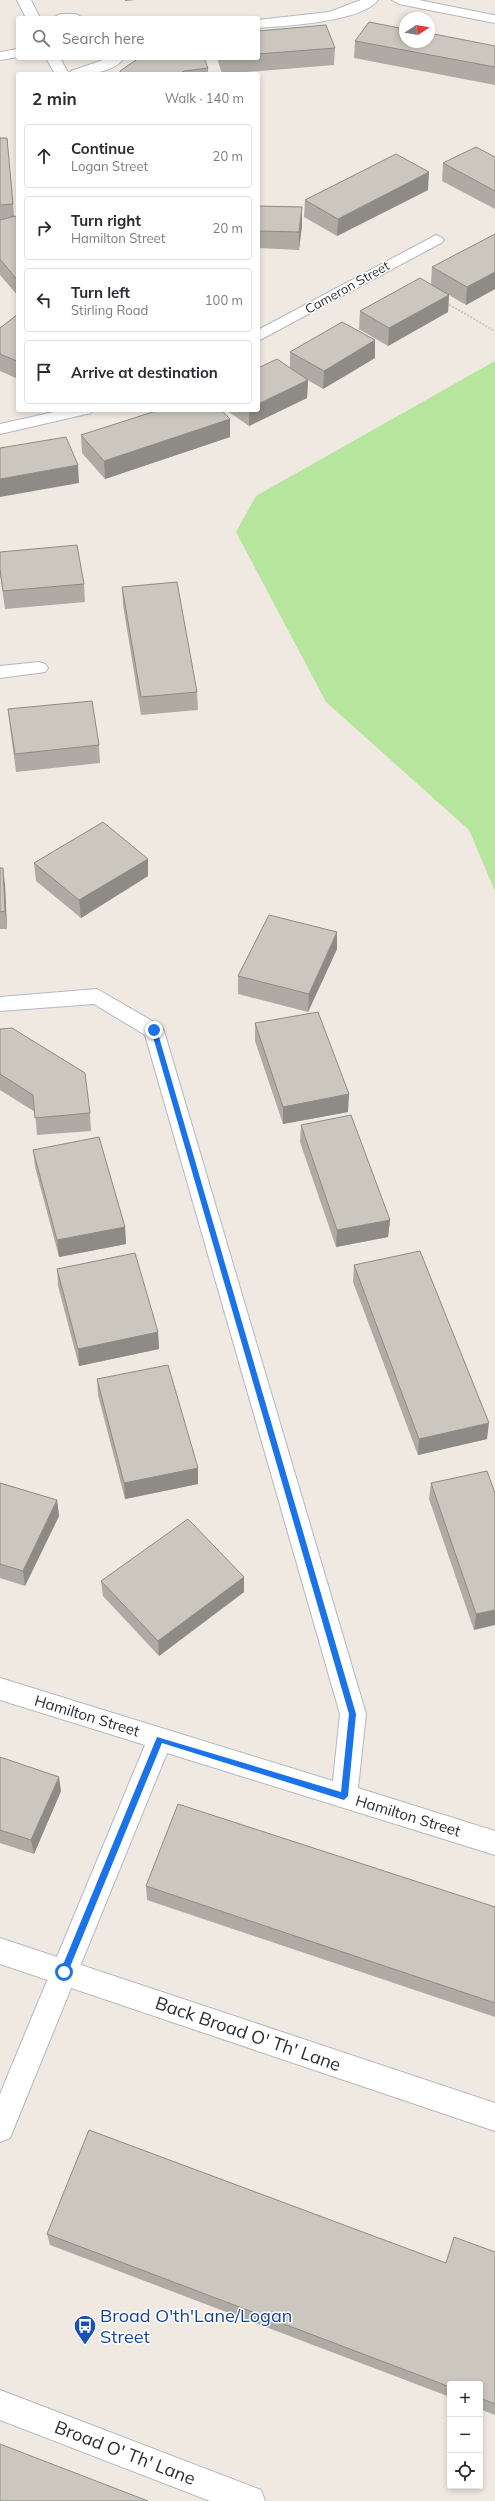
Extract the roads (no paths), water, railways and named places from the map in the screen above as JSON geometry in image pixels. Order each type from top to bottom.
[{"type":"street","points":[[24,0],[32,16]]},
{"type":"street","points":[[260,24],[311,19],[333,15],[356,10],[371,0]]},
{"type":"street","points":[[399,0],[493,19]]},
{"type":"street","points":[[0,56],[16,53]]},
{"type":"street","points":[[54,60],[61,72]]},
{"type":"street","points":[[82,72],[115,60]]},
{"type":"street","name":"Cameron Street","points":[[260,335],[384,266],[436,240]]},
{"type":"street","points":[[0,429],[76,412]]},
{"type":"street","points":[[0,672],[38,668]]},
{"type":"street","points":[[0,1004],[97,996],[154,1030],[352,1714],[344,1796]]},
{"type":"street","name":"Hamilton Street","points":[[0,1689],[495,1843]]},
{"type":"street","points":[[0,2128],[160,1739]]},
{"type":"street","name":"Back Broad O' Th' Lane","points":[[0,1951],[495,2117]]},
{"type":"street","name":"Broad O' Th' Lane","points":[[0,2405],[250,2501]]},
{"type":"place","name":"Broad O'th'Lane/Logan Street","points":[[85,2346]]}]
